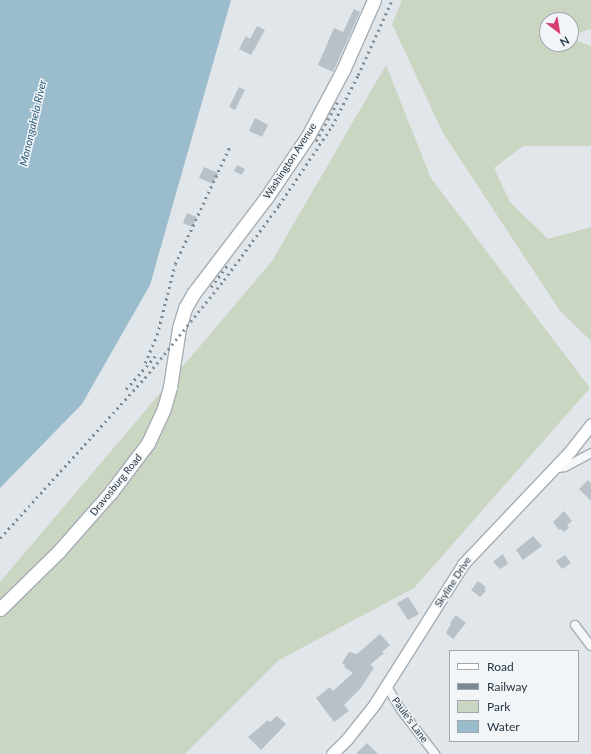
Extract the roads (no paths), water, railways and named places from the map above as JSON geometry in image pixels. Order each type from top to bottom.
[{"type":"main road","name":"Washington Avenue","points":[[185,308],[193,294],[266,198],[308,136],[343,70],[374,0]]},
{"type":"main road","name":"Dravosburg Road","points":[[0,609],[59,551],[128,472],[148,443],[164,408],[170,387],[179,328],[185,308]]},
{"type":"street","name":"Skyline Drive","points":[[332,754],[360,722],[386,686],[462,564],[553,469],[591,424]]},
{"type":"street","points":[[553,469],[565,467],[591,453]]},
{"type":"street","points":[[575,625],[591,646]]},
{"type":"street","name":"Paule's Lane","points":[[386,686],[401,710],[435,754]]},
{"type":"water","name":"Monongahela River","points":[[0,0],[231,0],[150,285],[82,404],[0,488]]},
{"type":"railway","points":[[0,538],[149,373],[224,280],[279,205],[332,126],[358,75],[392,0]]},
{"type":"railway","points":[[316,141],[338,101]]},
{"type":"railway","points":[[145,363],[157,335],[175,264],[231,144]]},
{"type":"railway","points":[[211,287],[229,263]]},
{"type":"railway","points":[[126,389],[158,353]]}]
